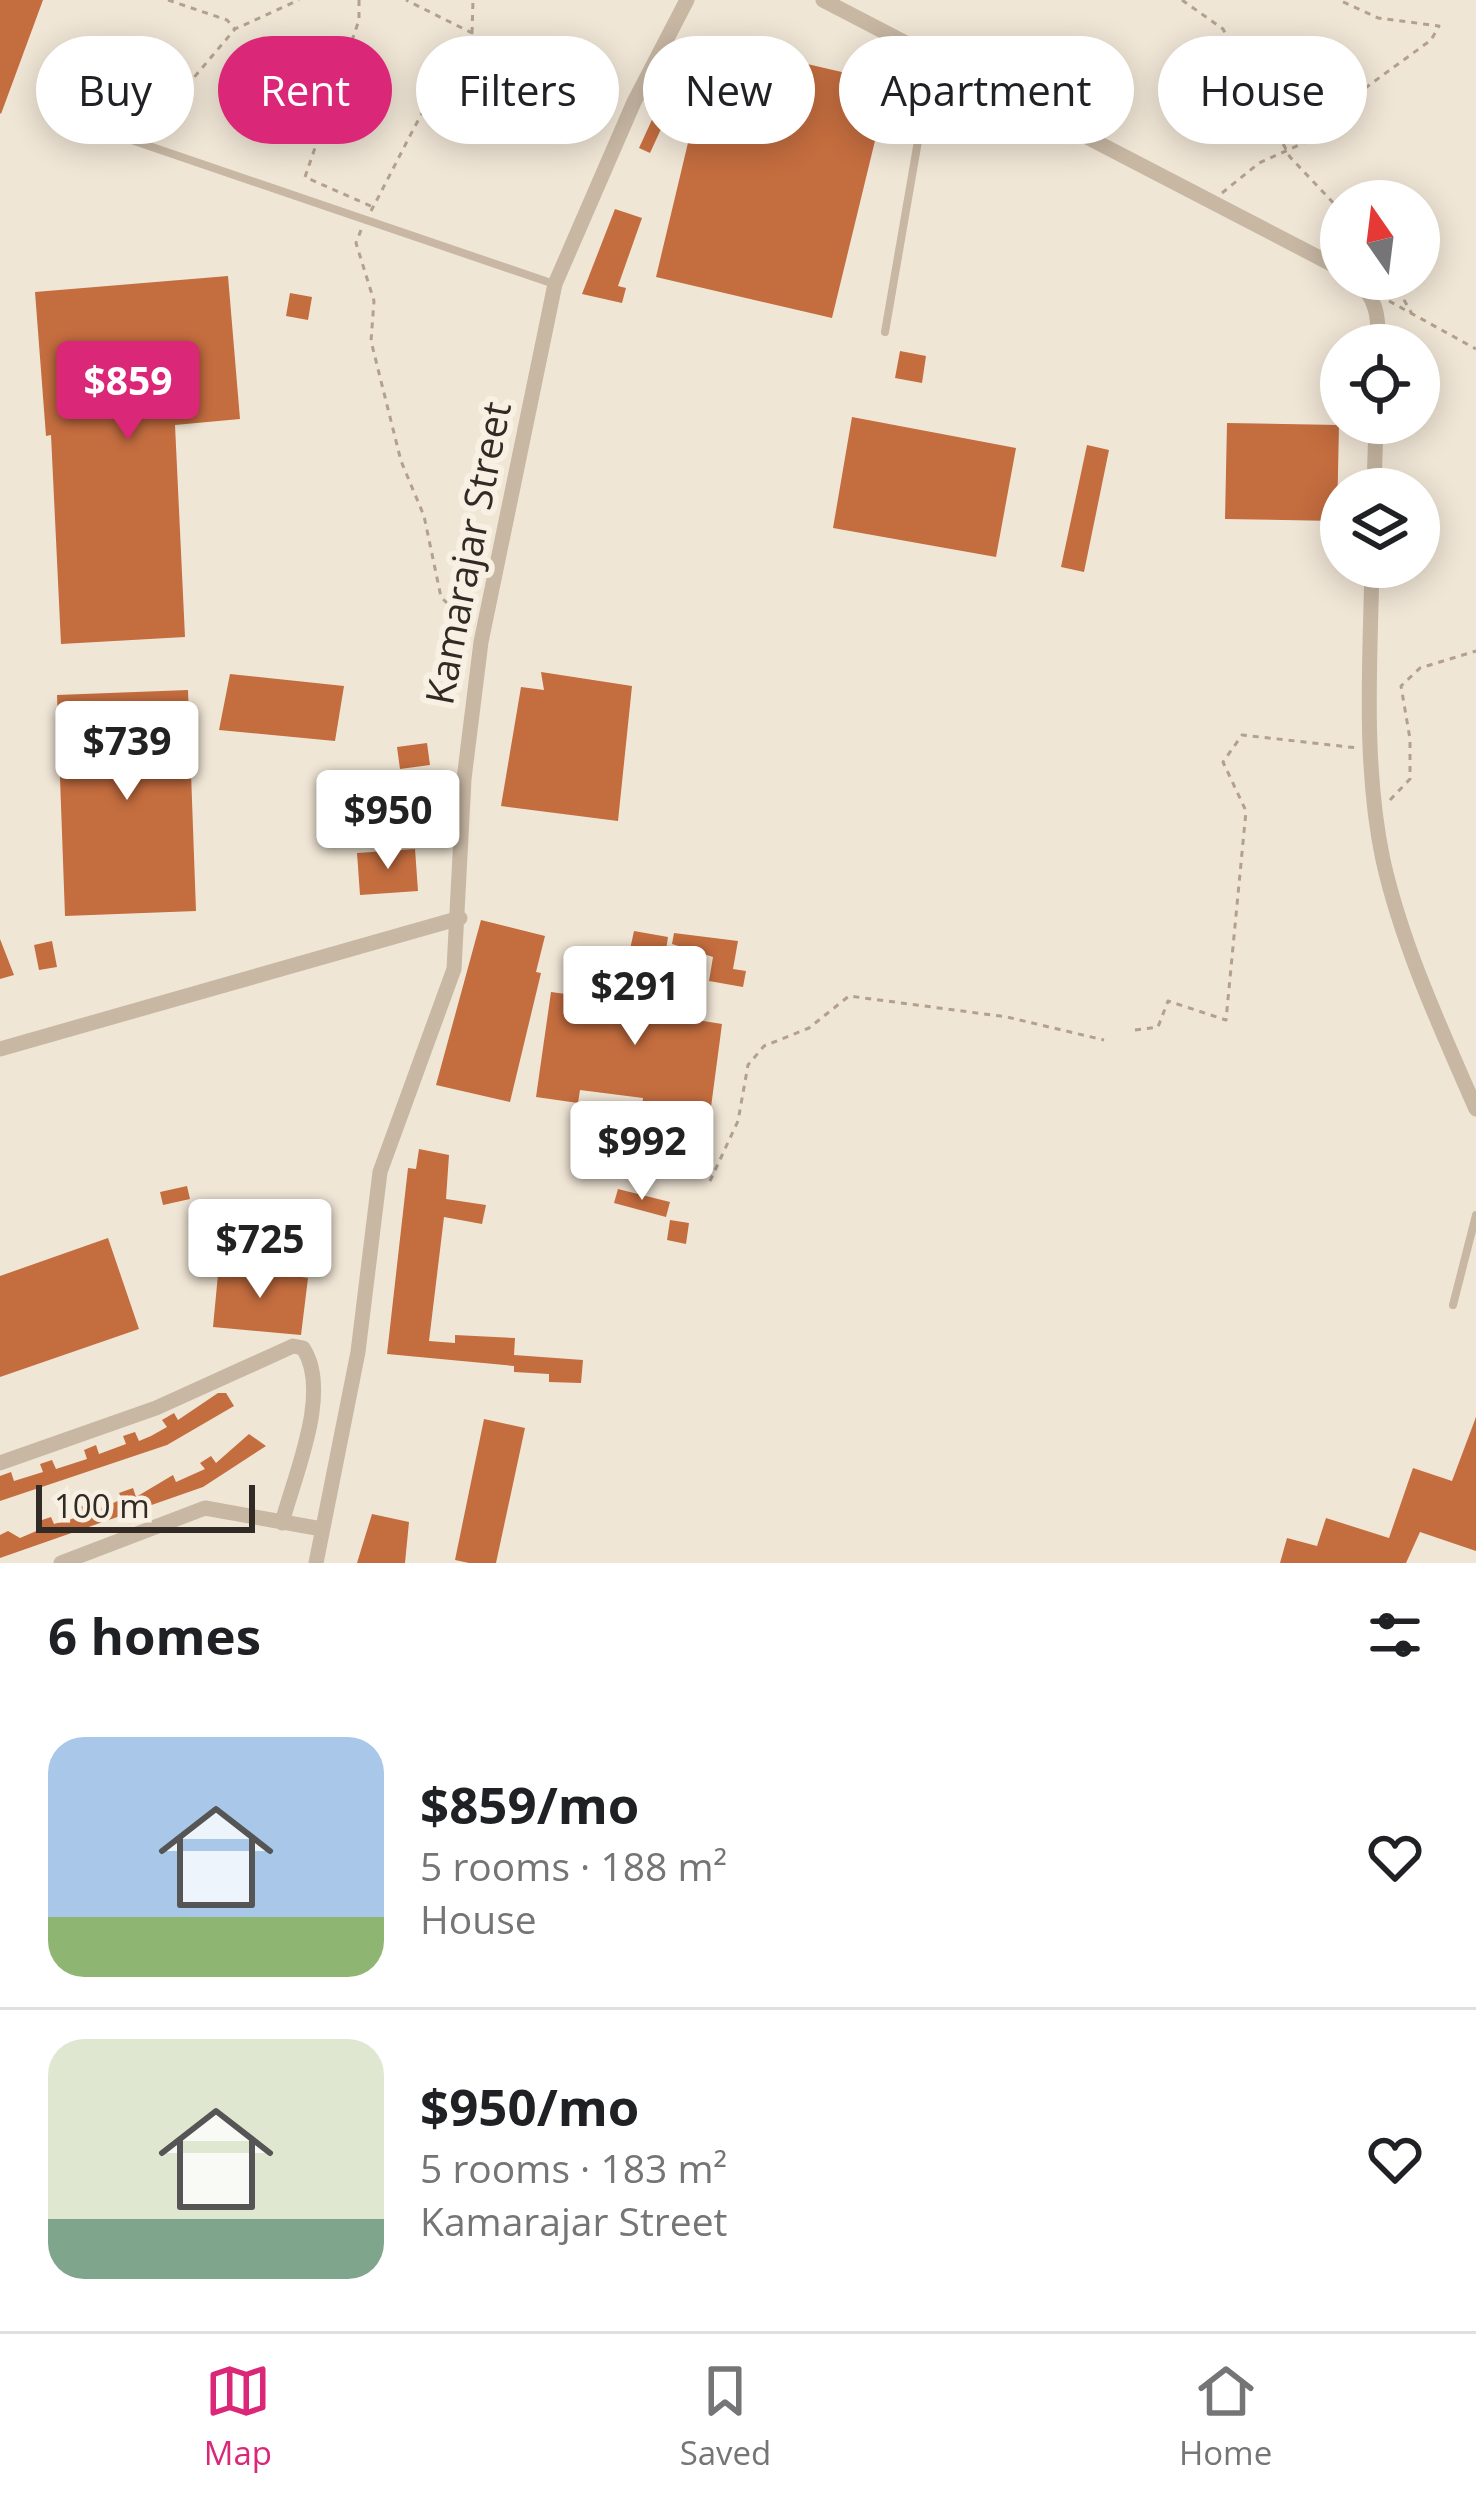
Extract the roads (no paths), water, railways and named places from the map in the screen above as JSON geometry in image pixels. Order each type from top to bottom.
[{"type":"street","name":"Kamarajar Street","points":[[316,1563],[358,1352],[380,1172],[454,969],[464,779],[479,656],[555,284],[634,102],[686,0]]},
{"type":"street","points":[[824,0],[889,36]]},
{"type":"street","points":[[1096,144],[1320,257]]},
{"type":"street","points":[[1372,588],[1375,805],[1398,916],[1476,1109]]},
{"type":"street","points":[[0,1049],[460,918]]},
{"type":"street","points":[[0,1462],[142,1413],[293,1346],[303,1348],[313,1373],[309,1444],[282,1523]]},
{"type":"street","points":[[61,1563],[205,1508],[322,1529]]},
{"type":"lane","points":[[143,144],[555,284]]},
{"type":"lane","points":[[885,332],[917,144]]},
{"type":"lane","points":[[1454,1305],[1476,1216]]}]
